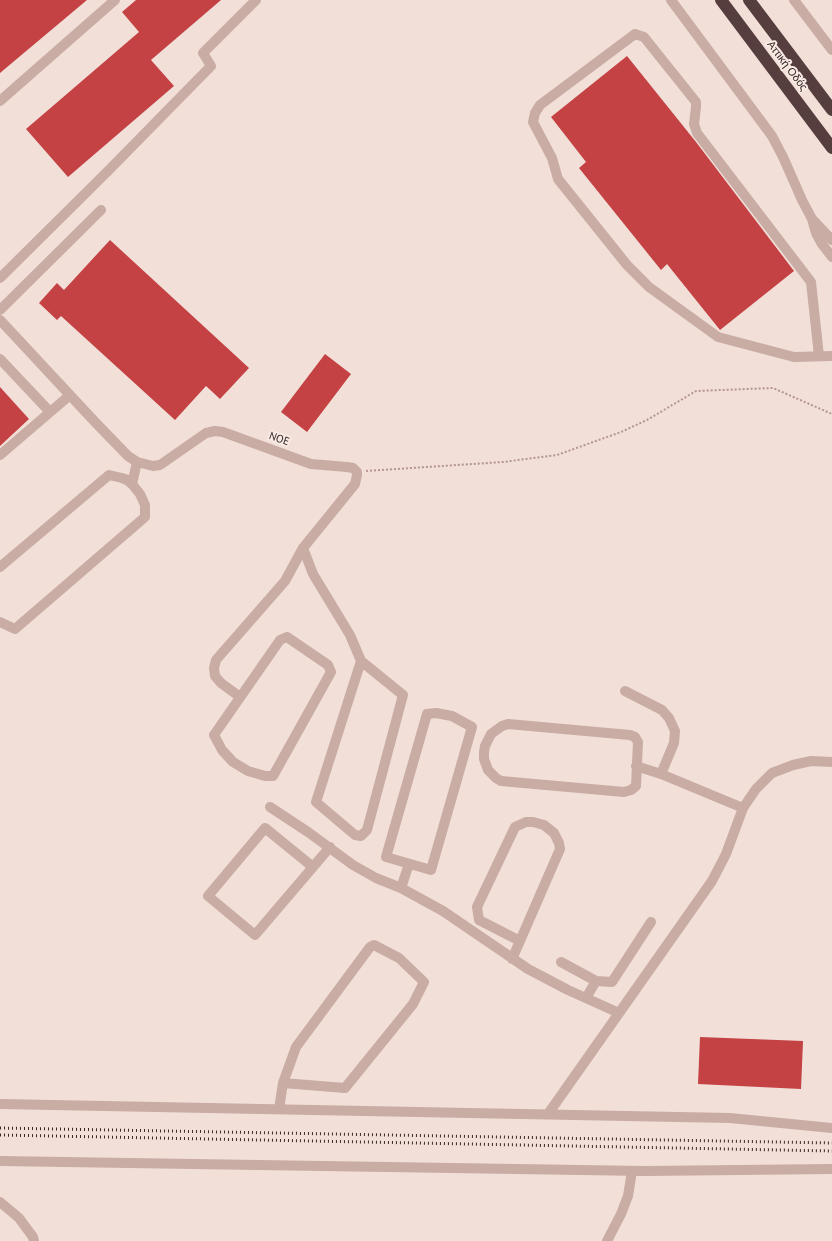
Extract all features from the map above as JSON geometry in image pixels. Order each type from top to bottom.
[{"type":"highway","name":"Αττική Οδός","points":[[721,0],[832,148]]},
{"type":"highway","name":"Αττική Οδός","points":[[749,0],[832,110]]},
{"type":"street","points":[[0,101],[115,0]]},
{"type":"street","points":[[0,278],[211,66],[203,53],[256,0]]},
{"type":"street","points":[[671,0],[772,136],[812,219],[816,232],[822,244],[832,257]]},
{"type":"street","points":[[794,0],[832,50]]},
{"type":"street","points":[[819,356],[811,282],[697,134],[694,124],[696,102],[644,37],[634,34],[540,105],[535,113],[534,122],[552,158],[558,179],[627,265],[649,287],[718,337],[794,357],[832,356]]},
{"type":"street","points":[[0,310],[101,210]]},
{"type":"street","points":[[812,219],[831,239]]},
{"type":"street","name":"NOE","points":[[0,320],[128,456],[137,462],[153,466],[160,465],[206,433],[215,431],[223,432],[311,464],[347,467],[352,468],[357,472]]},
{"type":"street","points":[[0,359],[50,412]]},
{"type":"street","points":[[0,456],[70,395]]},
{"type":"street","points":[[132,484],[137,462]]},
{"type":"street","points":[[240,697],[221,683],[215,676],[214,668],[216,660],[285,580],[303,548],[355,484],[358,475],[357,472]]},
{"type":"street","points":[[0,567],[109,476],[122,478],[132,484],[143,499],[145,517],[15,629],[0,622]]},
{"type":"street","points":[[303,548],[313,574],[350,635],[361,661],[403,695],[367,830],[361,836],[355,834],[316,802],[361,661]]},
{"type":"street","points":[[287,637],[328,665],[332,672],[274,776],[256,774],[240,767],[227,756],[214,735],[240,697],[280,640],[287,637]]},
{"type":"street","points":[[625,691],[662,710],[669,718],[675,731],[674,743],[662,774]]},
{"type":"street","points":[[436,713],[452,716],[472,727],[431,870],[409,864],[386,857],[427,714],[436,713]]},
{"type":"street","points":[[508,724],[630,735],[635,737],[638,742],[636,766],[636,786],[631,790],[624,792],[501,781],[488,770],[484,759],[484,752],[485,746],[491,734],[496,729],[508,724]]},
{"type":"street","points":[[548,1114],[712,881],[726,854],[743,808],[756,789],[772,773],[793,765],[811,761],[832,762]]},
{"type":"street","points":[[636,766],[662,774],[743,808]]},
{"type":"street","points":[[270,807],[353,864],[376,878],[401,888],[443,911],[528,969],[619,1013]]},
{"type":"street","points":[[512,959],[520,941],[560,849],[554,833],[544,825],[532,822],[526,822],[515,827],[477,907],[479,920],[520,941]]},
{"type":"street","points":[[313,867],[265,828],[208,896],[255,935],[313,867],[330,847]]},
{"type":"street","points":[[401,888],[409,864]]},
{"type":"street","points":[[561,962],[596,981],[612,982],[651,922]]},
{"type":"street","points":[[278,1109],[283,1083],[296,1047],[370,947],[374,945],[399,958],[424,982],[413,1004],[345,1088],[283,1083]]},
{"type":"street","points":[[586,998],[596,981]]},
{"type":"street","points":[[0,1104],[730,1118],[832,1128]]},
{"type":"street","points":[[0,1161],[632,1171],[832,1169]]},
{"type":"street","points":[[607,1241],[622,1214],[628,1196],[632,1171]]},
{"type":"street","points":[[0,1202],[19,1218],[33,1237],[34,1241]]},
{"type":"path","points":[[357,472],[503,462],[557,455],[621,432],[647,420],[696,391],[773,388],[832,414]]},
{"type":"building","points":[[0,0],[87,0],[0,73]]},
{"type":"building","points":[[136,0],[221,0],[151,60],[174,86],[68,177],[26,129],[139,32],[122,12]]},
{"type":"building","points":[[627,56],[696,142],[794,271],[720,330],[667,264],[661,270],[579,168],[586,162],[551,117]]},
{"type":"building","points":[[110,240],[249,368],[220,399],[206,386],[175,420],[61,316],[57,320],[39,303],[57,283],[64,290]]},
{"type":"building","points":[[325,354],[351,374],[307,432],[281,412]]},
{"type":"building","points":[[0,387],[29,419],[0,446]]},
{"type":"building","points":[[700,1037],[803,1041],[801,1089],[698,1084]]},
{"type":"railway","points":[[0,1128],[832,1143]]},
{"type":"railway","points":[[0,1135],[832,1151]]}]
